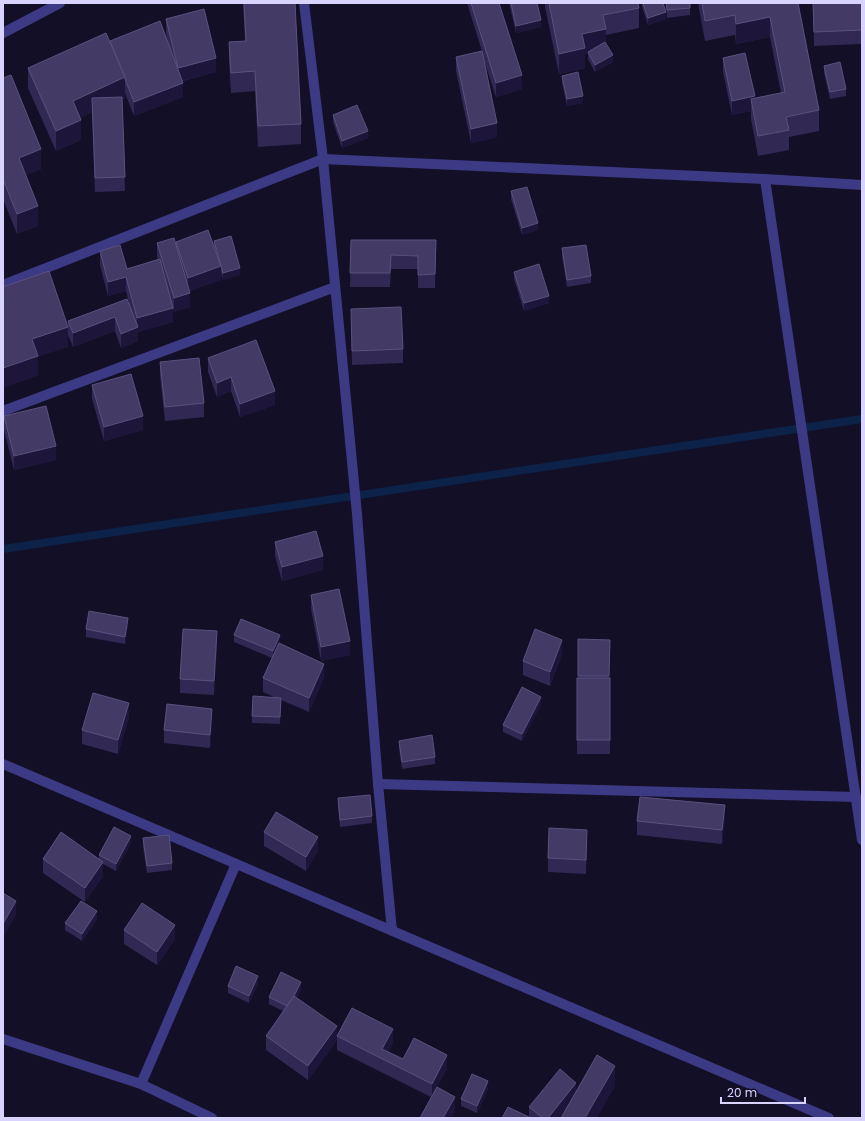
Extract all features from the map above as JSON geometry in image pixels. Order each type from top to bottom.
[{"type":"street","points":[[3,33],[60,3]]},
{"type":"street","points":[[304,3],[323,160],[358,514],[378,784],[392,931]]},
{"type":"street","points":[[3,285],[323,160],[765,179],[862,185]]},
{"type":"street","points":[[765,179],[862,840]]},
{"type":"street","points":[[3,410],[335,287]]},
{"type":"street","points":[[3,764],[828,1118]]},
{"type":"street","points":[[378,784],[856,797]]},
{"type":"street","points":[[141,1084],[236,864]]},
{"type":"street","points":[[3,1038],[141,1084],[212,1118]]},
{"type":"building","points":[[244,3],[295,3],[301,124],[258,126],[255,71],[231,73],[229,42],[246,41]]},
{"type":"building","points":[[471,3],[499,3],[522,75],[496,83]]},
{"type":"building","points":[[511,3],[537,3],[541,20],[516,26]]},
{"type":"building","points":[[549,3],[638,3],[639,8],[603,15],[606,29],[582,34],[585,48],[559,54]]},
{"type":"building","points":[[643,3],[663,3],[666,12],[648,18]]},
{"type":"building","points":[[666,3],[690,3],[690,8],[667,10]]},
{"type":"building","points":[[702,3],[798,3],[819,110],[786,117],[789,130],[758,136],[751,99],[785,92],[770,17],[736,24],[735,15],[705,21]]},
{"type":"building","points":[[813,3],[862,3],[862,30],[814,32]]},
{"type":"building","points":[[204,9],[216,58],[178,68],[166,19]]},
{"type":"building","points":[[160,21],[183,83],[134,102],[110,41]]},
{"type":"building","points":[[106,33],[125,77],[73,101],[81,120],[56,131],[28,68]]},
{"type":"building","points":[[605,42],[613,55],[595,65],[588,52]]},
{"type":"building","points":[[482,51],[497,123],[471,129],[456,57]]},
{"type":"building","points":[[745,53],[755,96],[732,101],[723,58]]},
{"type":"building","points":[[840,62],[846,89],[830,92],[824,66]]},
{"type":"building","points":[[578,72],[583,96],[567,99],[562,76]]},
{"type":"building","points":[[11,75],[41,149],[19,158],[38,206],[17,214],[3,179],[3,78]]},
{"type":"building","points":[[122,97],[125,177],[95,178],[92,98]]},
{"type":"building","points":[[357,105],[368,131],[342,141],[333,115]]},
{"type":"building","points":[[527,187],[538,223],[522,228],[511,191]]},
{"type":"building","points":[[208,230],[221,266],[188,278],[176,242]]},
{"type":"building","points":[[231,236],[240,268],[223,273],[214,241]]},
{"type":"building","points":[[174,238],[190,293],[174,298],[157,243]]},
{"type":"building","points":[[351,240],[436,240],[435,274],[418,275],[418,256],[391,255],[390,273],[350,273]]},
{"type":"building","points":[[120,245],[127,269],[160,259],[173,308],[137,318],[126,277],[108,282],[100,251]]},
{"type":"building","points":[[586,245],[591,276],[567,280],[562,248]]},
{"type":"building","points":[[539,264],[549,296],[524,303],[514,272]]},
{"type":"building","points":[[49,271],[68,327],[32,339],[38,356],[3,368],[3,287]]},
{"type":"building","points":[[127,299],[138,327],[121,334],[115,317],[73,333],[68,321]]},
{"type":"building","points":[[401,307],[403,349],[352,351],[351,309]]},
{"type":"building","points":[[256,340],[275,391],[240,404],[231,377],[217,383],[208,358]]},
{"type":"building","points":[[199,358],[204,403],[165,407],[160,362]]},
{"type":"building","points":[[131,374],[143,416],[104,427],[92,385]]},
{"type":"building","points":[[46,406],[56,446],[14,456],[4,416]]},
{"type":"building","points":[[316,531],[323,556],[282,567],[275,542]]},
{"type":"building","points":[[339,589],[350,641],[321,647],[311,595]]},
{"type":"building","points":[[89,611],[128,618],[125,637],[86,629]]},
{"type":"building","points":[[241,619],[280,635],[273,651],[234,635]]},
{"type":"building","points":[[183,629],[217,631],[214,681],[180,679]]},
{"type":"building","points":[[535,629],[562,640],[550,672],[523,661]]},
{"type":"building","points":[[578,639],[610,640],[609,676],[578,676]]},
{"type":"building","points":[[279,643],[324,664],[309,698],[263,678]]},
{"type":"building","points":[[577,678],[610,678],[610,740],[577,740]]},
{"type":"building","points":[[522,687],[541,697],[522,734],[503,725]]},
{"type":"building","points":[[93,693],[129,703],[118,740],[82,730]]},
{"type":"building","points":[[253,696],[281,698],[280,717],[252,716]]},
{"type":"building","points":[[167,704],[212,709],[210,735],[164,730]]},
{"type":"building","points":[[432,735],[435,757],[402,762],[399,741]]},
{"type":"building","points":[[370,795],[372,816],[340,820],[338,798]]},
{"type":"building","points":[[640,797],[725,805],[722,830],[637,821]]},
{"type":"building","points":[[276,812],[318,837],[306,857],[264,832]]},
{"type":"building","points":[[114,827],[131,836],[116,864],[99,855]]},
{"type":"building","points":[[549,828],[587,830],[586,860],[548,858]]},
{"type":"building","points":[[61,832],[103,862],[85,888],[43,859]]},
{"type":"building","points":[[169,835],[172,863],[147,866],[143,838]]},
{"type":"building","points":[[3,893],[16,901],[3,924]]},
{"type":"building","points":[[81,901],[97,911],[82,934],[65,923]]},
{"type":"building","points":[[142,903],[175,925],[157,952],[124,930]]},
{"type":"building","points":[[236,966],[258,976],[249,996],[228,986]]},
{"type":"building","points":[[281,972],[301,982],[287,1006],[269,997]]},
{"type":"building","points":[[294,996],[337,1026],[308,1066],[266,1036]]},
{"type":"building","points":[[352,1008],[393,1029],[382,1049],[403,1059],[414,1038],[447,1055],[432,1084],[337,1036]]},
{"type":"building","points":[[597,1055],[615,1066],[585,1118],[561,1118]]},
{"type":"building","points":[[560,1069],[576,1083],[548,1118],[543,1118],[529,1107]]},
{"type":"building","points":[[472,1074],[488,1081],[477,1106],[461,1099]]},
{"type":"building","points":[[437,1087],[455,1097],[443,1118],[420,1118]]},
{"type":"building","points":[[508,1107],[531,1118],[502,1118]]},
{"type":"waterway","points":[[3,549],[862,419]]}]
